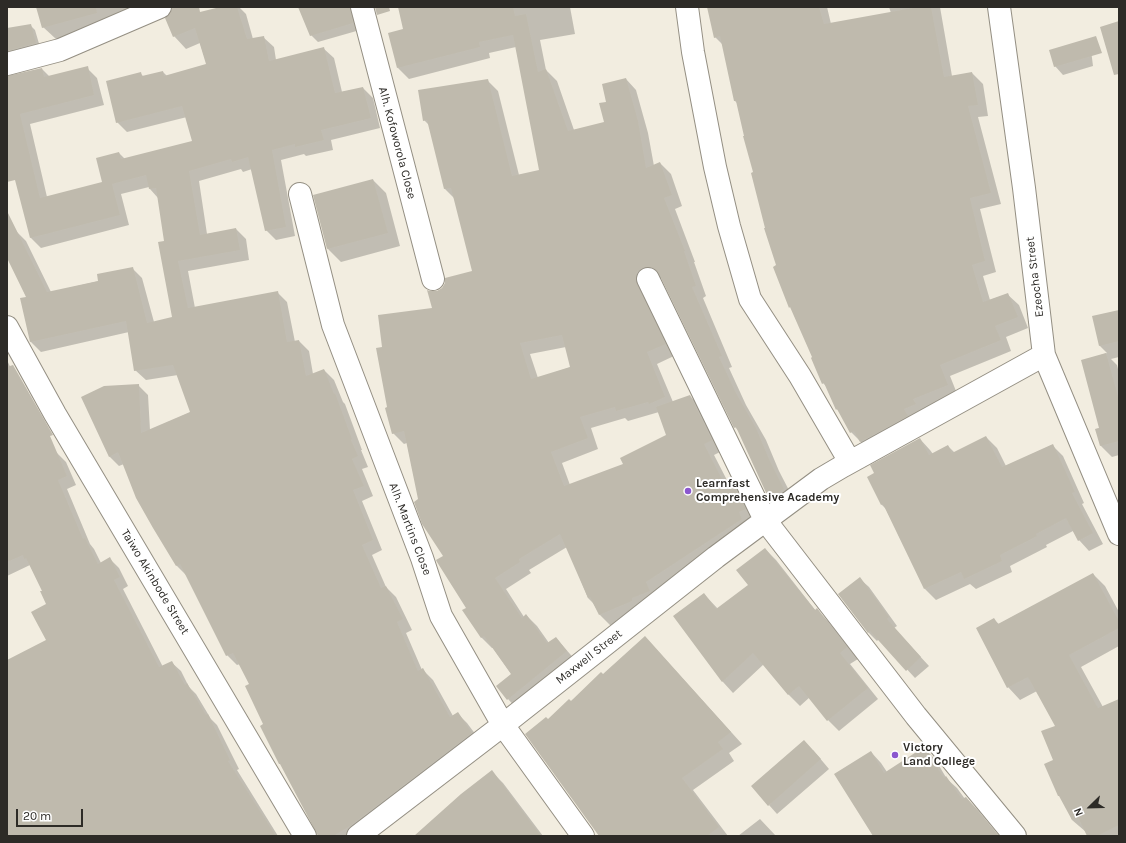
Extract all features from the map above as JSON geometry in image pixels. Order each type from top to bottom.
[{"type":"street","points":[[7,64],[60,50],[160,7]]},
{"type":"street","name":"Alh. Kofoworola Close","points":[[362,7],[433,279]]},
{"type":"street","points":[[687,7],[693,52],[715,167],[729,226],[750,299],[800,376],[846,464]]},
{"type":"street","name":"Ezeocha Street","points":[[999,7],[1024,188],[1044,355],[1119,534]]},
{"type":"street","name":"Alh. Martins Close","points":[[300,194],[333,325],[422,558],[441,616],[502,725],[583,836]]},
{"type":"street","points":[[648,279],[765,520],[916,716],[1015,836]]},
{"type":"street","name":"Taiwo Akinbode Street","points":[[7,327],[55,414],[305,836]]},
{"type":"street","name":"Maxwell Street","points":[[358,836],[765,520],[822,479],[846,464],[1044,355]]},
{"type":"building","points":[[36,7],[96,7],[97,13],[42,28]]},
{"type":"building","points":[[172,7],[199,7],[200,12],[220,7],[237,7],[247,39],[264,36],[269,61],[324,47],[335,93],[363,87],[371,118],[321,130],[324,140],[295,147],[295,144],[272,150],[286,227],[265,231],[248,157],[232,162],[231,159],[189,171],[200,235],[236,228],[240,250],[178,261],[188,308],[278,291],[287,342],[299,340],[306,376],[324,369],[334,394],[335,393],[358,456],[352,459],[364,486],[353,490],[373,540],[362,545],[381,588],[386,586],[403,619],[397,622],[418,671],[423,668],[450,717],[458,712],[472,733],[350,826],[333,836],[318,836],[260,726],[263,724],[245,686],[249,684],[233,653],[226,656],[180,564],[176,566],[136,498],[118,452],[109,457],[81,397],[104,386],[139,384],[141,433],[190,412],[173,365],[134,371],[126,321],[30,342],[20,298],[26,297],[7,258],[7,211],[47,292],[98,281],[97,274],[133,267],[147,323],[172,317],[158,242],[164,241],[156,188],[149,189],[146,175],[112,184],[120,215],[30,238],[15,180],[7,182],[7,76],[42,68],[44,77],[88,66],[94,95],[20,114],[40,198],[102,182],[96,158],[119,152],[121,159],[192,141],[182,106],[116,123],[106,81],[141,72],[142,76],[163,71],[164,76],[206,64],[195,28],[173,37],[165,18],[170,14]]},
{"type":"building","points":[[298,7],[350,7],[353,23],[310,36]]},
{"type":"building","points":[[375,7],[389,7],[390,11],[377,15]]},
{"type":"building","points":[[398,7],[513,7],[515,16],[526,14],[538,72],[546,69],[568,131],[604,122],[599,103],[606,102],[602,84],[626,78],[638,121],[646,168],[660,162],[672,195],[664,198],[685,251],[696,286],[692,287],[722,356],[719,357],[736,393],[756,428],[784,489],[768,497],[736,427],[734,428],[659,274],[655,269],[649,267],[642,268],[637,272],[637,284],[666,344],[647,352],[665,397],[649,404],[648,402],[616,411],[615,407],[580,417],[588,438],[551,452],[564,486],[623,464],[620,458],[666,435],[656,407],[690,395],[712,440],[704,444],[726,487],[733,483],[746,509],[739,512],[742,519],[646,582],[650,591],[632,598],[632,601],[599,615],[590,597],[588,598],[560,534],[519,559],[520,562],[495,578],[522,618],[526,614],[547,643],[556,637],[567,651],[507,700],[496,686],[511,674],[484,636],[481,638],[462,610],[466,608],[436,560],[443,556],[422,524],[414,502],[418,499],[404,431],[392,434],[385,408],[387,407],[376,348],[382,347],[378,315],[432,308],[427,290],[437,291],[442,288],[445,283],[445,278],[472,271],[451,188],[444,189],[427,120],[423,121],[418,90],[488,79],[512,176],[539,170],[513,35],[479,42],[480,47],[397,68],[388,33],[403,29]],"holes":[[[562,335],[570,367],[531,379],[520,343]]]},
{"type":"building","points":[[707,7],[819,7],[824,24],[918,7],[931,7],[944,77],[972,72],[978,105],[968,106],[991,193],[970,198],[985,261],[972,265],[983,302],[1008,293],[1018,317],[995,326],[1001,340],[940,365],[948,385],[913,399],[916,404],[904,409],[908,416],[860,442],[854,431],[850,433],[837,409],[836,410],[824,383],[822,384],[811,358],[812,357],[790,307],[789,308],[773,267],[776,265],[764,228],[751,173],[753,172],[743,136],[736,101],[734,101],[720,36],[714,38]]},
{"type":"building","points":[[1119,21],[1119,74],[1114,75],[1100,27]]},
{"type":"building","points":[[31,24],[36,43],[7,51],[7,28]]},
{"type":"building","points":[[1096,36],[1102,53],[1054,67],[1049,50]]},
{"type":"building","points":[[373,179],[388,233],[327,249],[313,195]]},
{"type":"building","points":[[1119,310],[1119,341],[1099,346],[1092,316]]},
{"type":"building","points":[[1106,353],[1119,400],[1119,441],[1100,446],[1095,429],[1099,428],[1081,360]]},
{"type":"building","points":[[13,365],[53,435],[50,436],[67,476],[58,480],[83,539],[85,538],[98,564],[110,557],[120,577],[114,580],[159,667],[172,661],[185,685],[187,683],[206,715],[208,714],[230,760],[228,761],[276,836],[7,836],[7,660],[46,640],[31,612],[46,604],[40,591],[42,591],[26,558],[24,559],[23,555],[7,562],[7,367]]},
{"type":"building","points":[[986,436],[1002,467],[1053,444],[1075,492],[1072,493],[1093,533],[1078,541],[1066,518],[1036,534],[1037,536],[1000,555],[1002,561],[964,579],[961,572],[924,589],[883,504],[881,505],[867,477],[874,473],[870,465],[920,438],[929,455],[948,445],[952,453]]},
{"type":"building","points":[[765,548],[815,610],[817,608],[847,647],[840,653],[868,688],[827,721],[799,686],[788,695],[753,653],[722,682],[673,616],[704,593],[716,609],[748,585],[736,570]]},
{"type":"building","points":[[1093,573],[1119,621],[1119,628],[1069,655],[1098,708],[1119,699],[1119,825],[1097,836],[1087,836],[1078,817],[1072,820],[1058,796],[1044,764],[1053,760],[1041,731],[1055,726],[1028,677],[1007,688],[976,628],[994,618],[998,624]]},
{"type":"building","points":[[860,577],[889,617],[887,619],[921,657],[906,671],[870,631],[868,633],[838,594]]},
{"type":"building","points":[[645,636],[731,732],[718,742],[723,749],[682,778],[719,827],[707,836],[599,836],[525,734],[546,717],[548,719],[569,699],[571,701],[601,672],[603,674]]},
{"type":"building","points":[[804,740],[821,759],[768,806],[751,786]]},
{"type":"building","points":[[924,747],[944,778],[946,776],[962,799],[966,797],[999,836],[873,836],[834,774],[871,751],[884,773]]},
{"type":"building","points":[[492,770],[541,836],[414,836],[461,794]]},
{"type":"place","name":"Learnfast Comprehensive Academy","points":[[688,491]]},
{"type":"place","name":"Victory Land College","points":[[895,755]]}]
